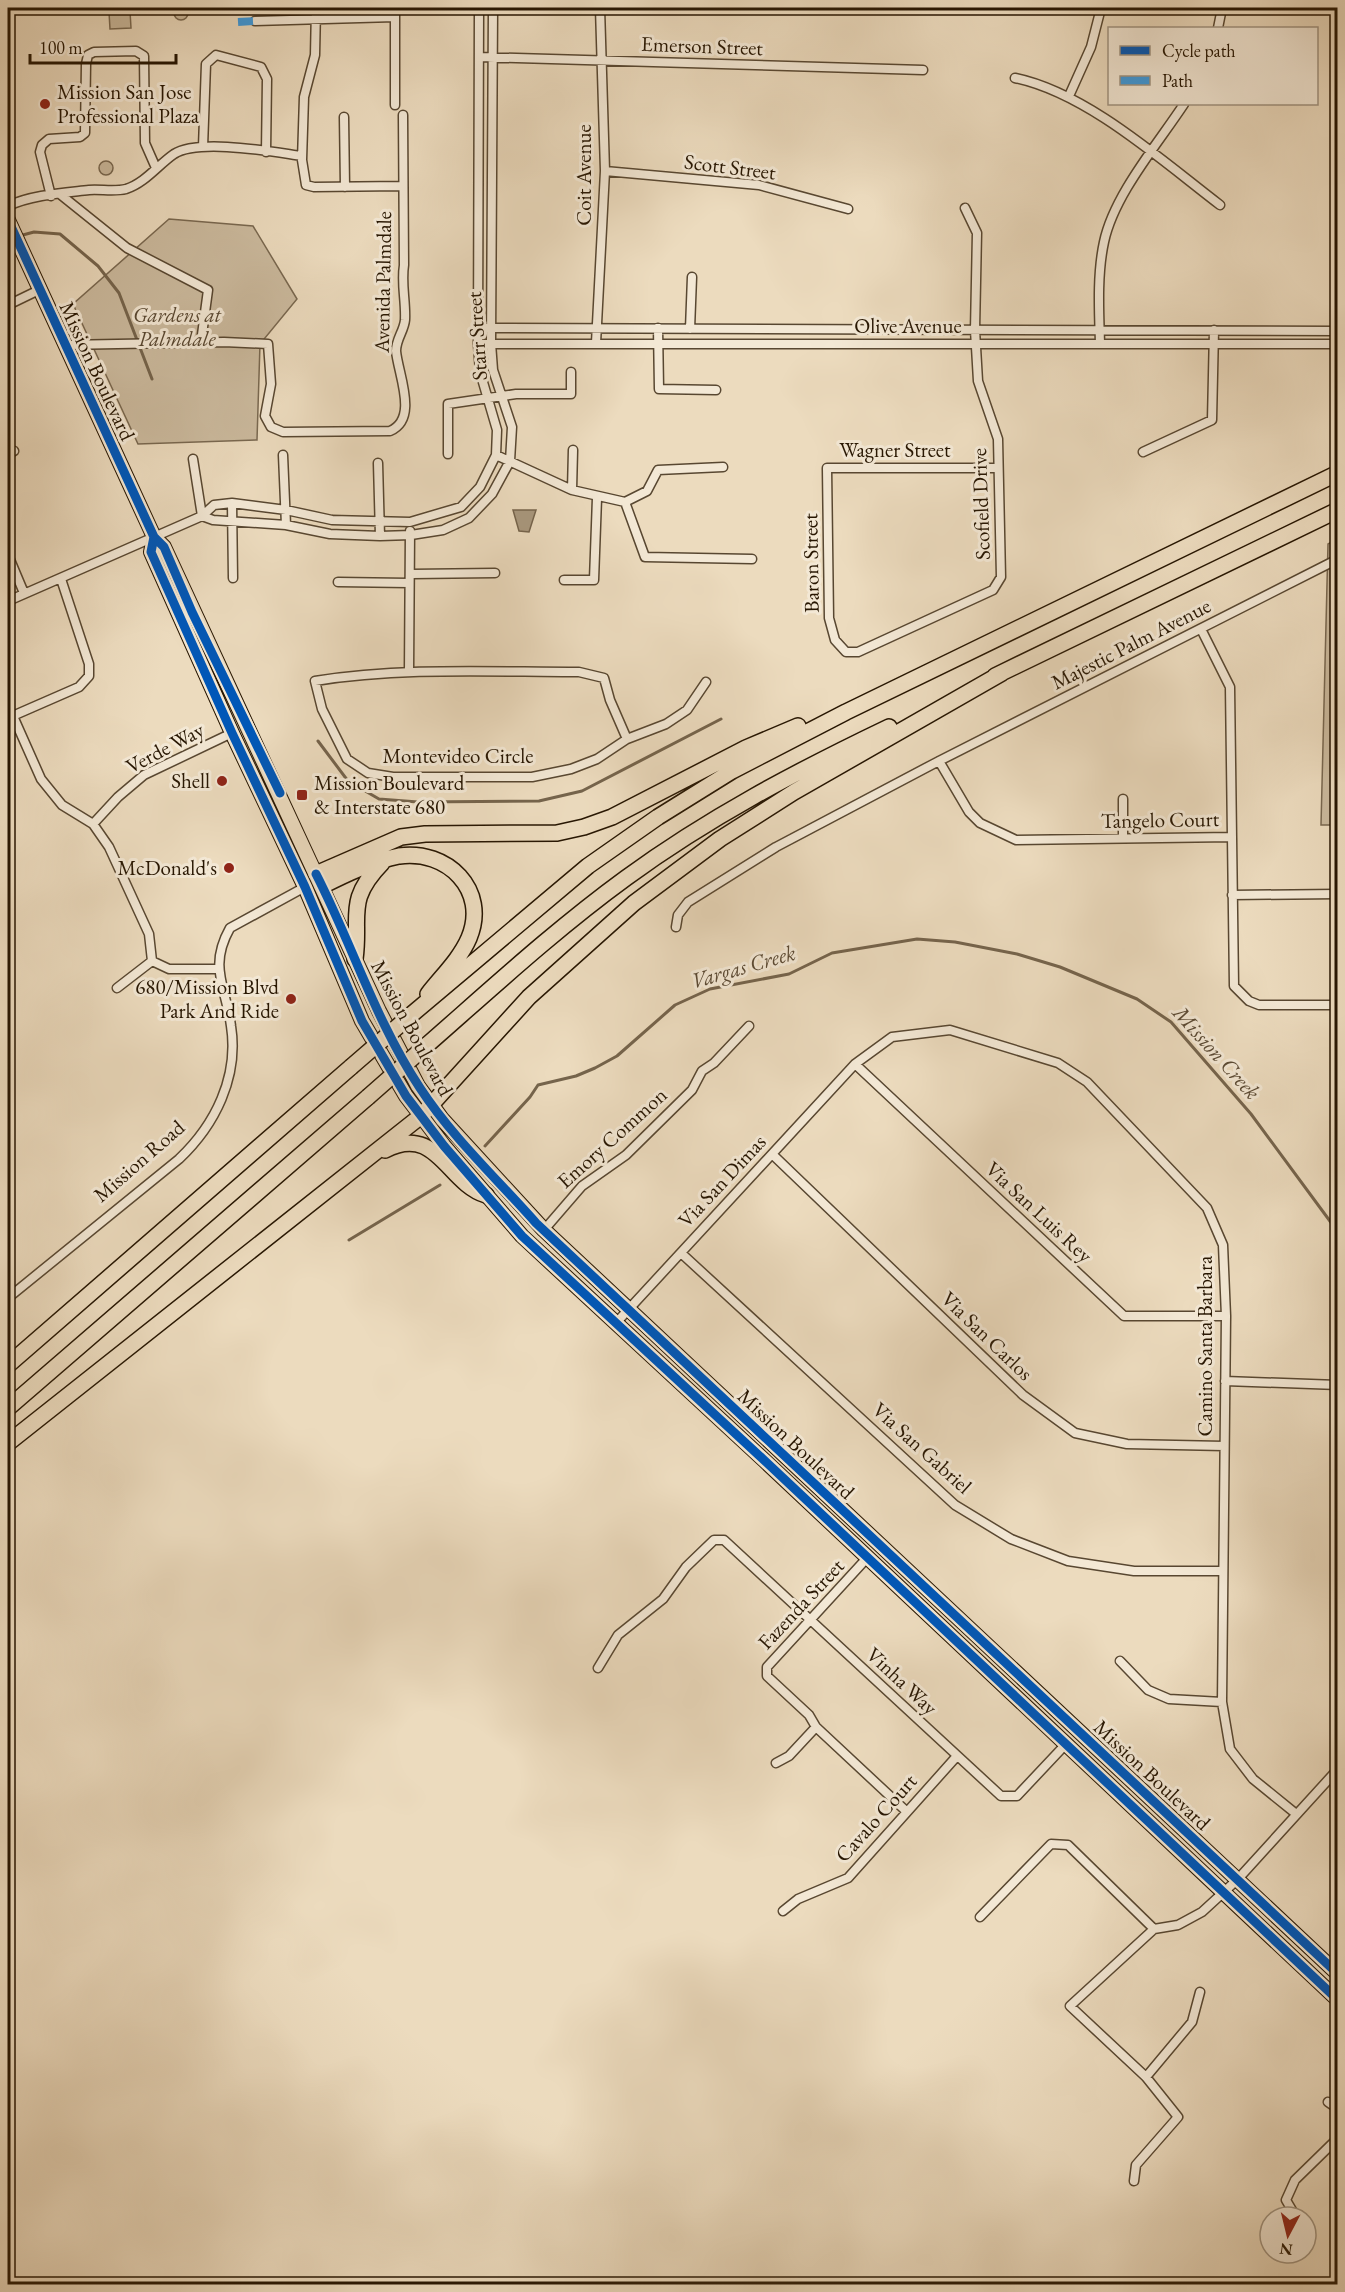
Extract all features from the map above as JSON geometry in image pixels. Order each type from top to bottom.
[{"type":"highway","points":[[8,1365],[554,893],[640,828],[750,761],[884,693],[1338,473]]},
{"type":"highway","points":[[8,1408],[427,1044],[575,917],[625,878],[695,831],[806,768],[1338,510]]},
{"type":"highway","points":[[8,1443],[186,1299],[364,1162],[426,1111],[529,997],[562,965],[679,869],[794,792],[1002,673]]},
{"type":"highway","points":[[319,880],[401,837],[425,834],[557,833],[584,827],[612,817],[746,748],[884,693]]},
{"type":"highway","points":[[319,880],[386,859],[418,855],[437,859],[464,879],[471,894],[473,924],[469,938],[462,952],[411,1015]]},
{"type":"highway","points":[[355,959],[357,945],[354,914],[358,900],[372,874],[386,859]]},
{"type":"highway","points":[[364,1162],[399,1144],[420,1144],[436,1153],[472,1190],[486,1196]]},
{"type":"main road","name":"Mission Boulevard","points":[[9,223],[154,537],[164,547],[388,1030],[418,1086],[426,1111],[486,1196],[522,1236],[1338,2000]]},
{"type":"main road","name":"Mission Boulevard","points":[[154,537],[152,552],[232,733],[305,887],[362,1021],[406,1096],[426,1111],[544,1230],[628,1310],[1338,1974]]},
{"type":"main road","name":"Mission Road","points":[[305,887],[319,880]]},
{"type":"street","points":[[8,209],[22,200],[125,189],[141,182],[176,153],[202,147],[302,156],[304,97],[315,55],[316,8]]},
{"type":"street","name":"Starr Street","points":[[8,601],[202,516],[214,505],[232,503],[285,510],[332,520],[410,522],[461,507],[480,487],[496,455],[497,430],[480,372],[478,344],[479,8]]},
{"type":"street","name":"Starr Street","points":[[202,516],[213,520],[286,525],[330,534],[411,535],[443,530],[469,518],[492,494],[510,461],[512,427],[493,370],[491,343],[493,8]]},
{"type":"street","name":"Coit Avenue","points":[[596,343],[605,171],[600,8]]},
{"type":"street","points":[[1069,96],[1092,47],[1101,8]]},
{"type":"street","points":[[1218,27],[1222,8]]},
{"type":"street","points":[[255,21],[395,12],[395,105]]},
{"type":"street","points":[[51,196],[40,152],[42,145],[48,139],[80,137],[85,133],[86,64],[88,55],[94,52],[136,51],[144,56],[145,143],[156,168]]},
{"type":"street","points":[[202,147],[206,64],[216,55],[261,68],[267,79],[266,152]]},
{"type":"street","name":"Emerson Street","points":[[480,57],[923,70]]},
{"type":"street","points":[[1015,78],[1041,84],[1069,96],[1152,153],[1220,205]]},
{"type":"street","points":[[1100,344],[1104,243],[1116,207],[1183,105]]},
{"type":"street","points":[[402,186],[403,115]]},
{"type":"street","points":[[344,117],[345,187]]},
{"type":"street","name":"Avenida Palmdale","points":[[201,342],[268,344],[271,384],[265,416],[271,427],[283,432],[390,430],[400,426],[404,419],[403,373],[396,353],[397,341],[405,322],[402,186],[314,187],[306,185],[302,175],[302,156]]},
{"type":"street","name":"Scott Street","points":[[605,171],[759,185],[848,209]]},
{"type":"street","points":[[62,195],[127,248],[208,290],[201,342],[64,345]]},
{"type":"street","name":"Scofield Drive","points":[[846,652],[858,652],[993,590],[1001,577],[998,439],[978,381],[975,345],[976,233],[965,208]]},
{"type":"street","points":[[690,329],[692,277]]},
{"type":"street","points":[[8,305],[39,290]]},
{"type":"street","name":"Olive Avenue","points":[[478,328],[1338,331]]},
{"type":"street","points":[[658,328],[659,389],[716,390]]},
{"type":"street","points":[[1143,452],[1212,420],[1214,330]]},
{"type":"street","name":"Olive Avenue","points":[[478,344],[1338,344]]},
{"type":"street","points":[[448,454],[448,404],[488,400],[516,394],[571,394],[571,372]]},
{"type":"street","points":[[572,490],[573,450]]},
{"type":"street","points":[[283,455],[286,525]]},
{"type":"street","points":[[496,455],[572,490],[597,498],[625,502],[647,491],[658,470],[723,467]]},
{"type":"street","points":[[193,459],[202,516]]},
{"type":"street","points":[[378,463],[380,536]]},
{"type":"street","name":"Wagner Street","points":[[827,468],[998,468]]},
{"type":"street","name":"Baron Street","points":[[827,468],[828,618],[835,640],[846,652]]},
{"type":"street","points":[[564,580],[594,580],[597,498]]},
{"type":"street","points":[[625,502],[645,557],[752,559]]},
{"type":"street","points":[[232,503],[233,578]]},
{"type":"street","points":[[409,671],[410,522]]},
{"type":"street","points":[[8,555],[24,593]]},
{"type":"street","name":"Majestic Palm Avenue","points":[[676,927],[678,915],[688,902],[711,885],[776,847],[939,761],[1338,559]]},
{"type":"street","points":[[338,582],[495,573]]},
{"type":"street","points":[[61,579],[89,664],[89,676],[79,687],[10,718],[41,779],[62,805],[93,824],[110,847],[149,934],[152,961]]},
{"type":"street","points":[[1202,629],[1230,687],[1232,837]]},
{"type":"street","name":"Montevideo Circle","points":[[409,671],[579,672],[604,678],[610,700],[627,739],[588,762],[532,777],[393,777],[368,773],[347,759],[322,709],[315,681],[409,671]]},
{"type":"street","points":[[627,739],[666,724],[687,710],[706,682]]},
{"type":"street","name":"Verde Way","points":[[93,824],[118,797],[144,775],[232,733]]},
{"type":"street","name":"Tangelo Court","points":[[939,761],[969,812],[980,823],[1016,840],[1232,837],[1234,986],[1249,1002],[1259,1005],[1338,1005]]},
{"type":"street","points":[[1123,799],[1123,838]]},
{"type":"street","name":"Mission Road","points":[[8,1298],[179,1159],[190,1149],[212,1119],[227,1084],[233,1045],[231,1024],[218,969],[223,940],[230,928],[305,887]]},
{"type":"street","points":[[1232,895],[1338,894]]},
{"type":"street","points":[[152,961],[169,969],[218,969]]},
{"type":"street","points":[[117,988],[152,961]]},
{"type":"street","name":"Emory Common","points":[[544,1230],[582,1186],[626,1155],[692,1090],[702,1071],[714,1063],[749,1026]]},
{"type":"street","name":"Camino Santa Barbara","points":[[855,1064],[892,1037],[950,1030],[1058,1062],[1087,1082],[1207,1209],[1223,1245],[1226,1316],[1221,1702],[1230,1749],[1253,1779],[1295,1813]]},
{"type":"street","name":"Via San Dimas","points":[[616,1323],[855,1064]]},
{"type":"street","name":"Via San Luis Rey","points":[[855,1064],[1124,1316],[1226,1316]]},
{"type":"street","name":"Via San Carlos","points":[[772,1154],[1023,1395],[1075,1433],[1127,1444],[1224,1446]]},
{"type":"street","name":"Via San Gabriel","points":[[681,1253],[955,1505],[1011,1539],[1068,1561],[1134,1571],[1223,1571]]},
{"type":"street","points":[[1225,1381],[1338,1385]]},
{"type":"street","name":"Vinha Way","points":[[598,1668],[618,1635],[663,1599],[686,1567],[714,1540],[724,1540],[1001,1796],[1017,1796],[1065,1745]]},
{"type":"street","name":"Fazenda Street","points":[[816,1727],[809,1715],[766,1676],[767,1667],[867,1558]]},
{"type":"street","points":[[1119,1661],[1148,1690],[1169,1699],[1221,1702]]},
{"type":"street","points":[[776,1763],[789,1756],[816,1727],[906,1811]]},
{"type":"street","name":"Cavalo Court","points":[[783,1911],[798,1899],[848,1878],[957,1756]]},
{"type":"street","points":[[1134,2181],[1136,2165],[1178,2117],[1146,2077],[1070,2006],[1154,1929],[1178,1925],[1202,1912],[1238,1879],[1295,1813],[1338,1769]]},
{"type":"street","points":[[980,1917],[1051,1844],[1068,1845],[1154,1929]]},
{"type":"street","points":[[1146,2077],[1192,2022],[1200,1992]]},
{"type":"street","points":[[1328,2102],[1338,2109]]},
{"type":"street","points":[[1289,2205],[1286,2200],[1295,2180],[1338,2138]]},
{"type":"green space","points":[[178,6],[184,6],[188,13],[184,20],[178,20],[174,16],[174,10]]},
{"type":"green space","points":[[130,11],[131,28],[110,29],[109,12]]},
{"type":"green space","points":[[106,161],[111,163],[113,168],[111,173],[106,175],[101,173],[99,168],[101,163]]},
{"type":"green space","name":"Gardens at Palmdale","points":[[169,219],[253,226],[297,299],[260,344],[257,440],[138,444],[73,304]]},
{"type":"green space","points":[[1337,539],[1337,825],[1321,825],[1328,544]]},
{"type":"shaded area","points":[[513,510],[536,510],[529,532],[519,531]]},
{"type":"waterway","points":[[19,236],[34,232],[60,234],[98,266],[119,293],[152,379]]},
{"type":"waterway","points":[[318,741],[348,781],[379,799],[418,802],[539,801],[582,791],[721,719]]},
{"type":"waterway","name":"Mission Creek","points":[[485,1146],[530,1097],[538,1085],[576,1076],[617,1056],[675,1005],[710,989],[789,974],[832,953],[917,939],[955,942],[1017,954],[1060,967],[1137,999],[1171,1022],[1251,1114],[1338,1232]]},
{"type":"waterway","name":"Vargas Creek","points":[[349,1240],[440,1185]]},
{"type":"marked path","points":[[238,22],[255,21]]},
{"type":"cycle path","points":[[8,220],[154,537],[164,547],[192,612],[280,793]]},
{"type":"cycle path","points":[[154,537],[151,552],[232,733],[305,887],[362,1021],[406,1096],[444,1146],[522,1236],[765,1461],[1338,2000]]},
{"type":"cycle path","points":[[316,874],[377,1010],[404,1063],[460,1141],[536,1223],[1338,1974]]},
{"type":"place","name":"Mission San Jose Professional Plaza","points":[[45,104]]},
{"type":"place","name":"Shell","points":[[222,781]]},
{"type":"place","name":"Mission Boulevard & Interstate 680","points":[[302,795]]},
{"type":"place","name":"McDonald's","points":[[229,868]]},
{"type":"place","name":"680/Mission Blvd Park And Ride","points":[[291,999]]}]
